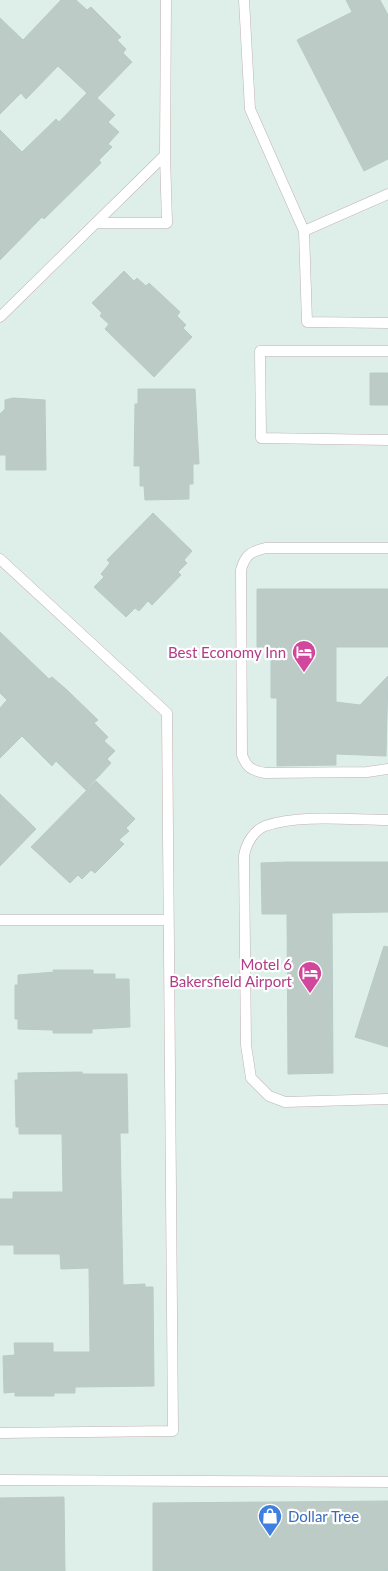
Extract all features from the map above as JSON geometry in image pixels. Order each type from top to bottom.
[{"type":"lane","points":[[96,223],[167,223],[165,155],[166,0]]},
{"type":"lane","points":[[244,0],[250,109],[304,232],[307,322],[388,323]]},
{"type":"lane","points":[[0,317],[165,155]]},
{"type":"lane","points":[[304,232],[388,194]]},
{"type":"lane","points":[[388,351],[260,351],[261,438],[388,440]]},
{"type":"lane","points":[[388,548],[266,548],[253,550],[244,559],[241,570],[242,755],[245,764],[251,770],[265,772],[367,772],[388,769]]},
{"type":"lane","points":[[0,559],[167,713],[172,1431],[0,1433]]},
{"type":"lane","points":[[388,820],[296,820],[264,827],[252,836],[245,847],[244,856],[246,1045],[251,1078],[269,1096],[285,1102],[388,1099]]},
{"type":"lane","points":[[0,920],[168,920]]},
{"type":"lane","points":[[0,1480],[388,1482]]},
{"type":"building","points":[[61,0],[76,0],[87,10],[91,7],[121,37],[117,40],[126,49],[123,53],[132,62],[97,98],[115,115],[108,122],[119,132],[108,144],[112,147],[99,160],[101,163],[44,219],[42,217],[0,260],[0,130],[22,152],[56,119],[59,122],[87,93],[58,66],[26,99],[21,93],[0,114],[0,18],[23,40]]},
{"type":"building","points":[[346,0],[380,0],[388,15],[388,159],[364,171],[297,40],[352,12]]},
{"type":"building","points":[[124,271],[134,281],[137,278],[146,286],[149,283],[180,312],[177,316],[186,325],[183,328],[192,337],[154,377],[105,329],[109,324],[100,316],[102,313],[92,303]]},
{"type":"building","points":[[370,373],[388,373],[388,405],[370,405]]},
{"type":"building","points":[[138,389],[195,389],[199,464],[193,464],[193,484],[189,484],[189,499],[145,500],[144,486],[140,486],[140,466],[134,466],[135,404],[138,404]]},
{"type":"building","points":[[13,398],[45,400],[46,470],[6,470],[6,455],[0,455],[0,414],[5,409],[5,400]]},
{"type":"building","points":[[153,513],[192,551],[184,560],[187,563],[178,572],[181,575],[152,605],[148,601],[139,611],[135,608],[126,617],[94,587],[104,577],[101,574],[110,563],[107,560]]},
{"type":"building","name":"Best Economy Inn","points":[[257,589],[388,589],[388,647],[336,647],[336,702],[360,705],[388,676],[386,756],[336,754],[336,765],[277,766],[277,698],[271,698],[271,647],[257,647]]},
{"type":"building","points":[[0,632],[49,679],[52,677],[98,720],[94,723],[108,737],[104,741],[115,751],[107,759],[111,763],[86,790],[56,761],[52,766],[22,736],[0,758],[0,708],[7,700],[0,693]]},
{"type":"building","points":[[96,781],[135,819],[126,828],[129,831],[119,840],[124,844],[95,873],[91,870],[82,879],[78,875],[70,883],[31,847]]},
{"type":"building","points":[[0,794],[36,829],[0,866]]},
{"type":"building","name":"Motel 6 Bakersfield Airport","points":[[388,862],[388,912],[332,913],[333,1073],[288,1074],[287,914],[262,914],[261,863]]},
{"type":"building","points":[[384,946],[388,947],[388,1047],[355,1037]]},
{"type":"building","points":[[53,970],[93,970],[93,974],[115,974],[115,979],[129,979],[130,1027],[92,1029],[92,1033],[53,1033],[53,1030],[18,1029],[18,1019],[15,1019],[15,985],[18,985],[18,975],[54,972]]},
{"type":"building","points":[[82,1072],[82,1074],[127,1074],[128,1133],[120,1133],[123,1285],[145,1284],[145,1287],[153,1287],[154,1386],[75,1387],[75,1393],[54,1393],[54,1396],[15,1396],[15,1392],[4,1393],[3,1356],[15,1355],[14,1343],[53,1343],[53,1352],[90,1352],[89,1268],[61,1269],[60,1254],[14,1254],[14,1245],[0,1245],[0,1199],[13,1199],[13,1192],[63,1192],[62,1134],[19,1134],[19,1127],[16,1127],[15,1080],[18,1080],[18,1073]]},
{"type":"building","points":[[64,1497],[65,1571],[0,1571],[0,1498]]},
{"type":"building","name":"Dollar Tree","points":[[388,1501],[388,1571],[153,1571],[153,1503]]},
{"type":"place","name":"Best Economy Inn","points":[[304,673]]},
{"type":"place","name":"Motel 6 Bakersfield Airport","points":[[310,994]]},
{"type":"place","name":"Dollar Tree","points":[[270,1537]]}]
